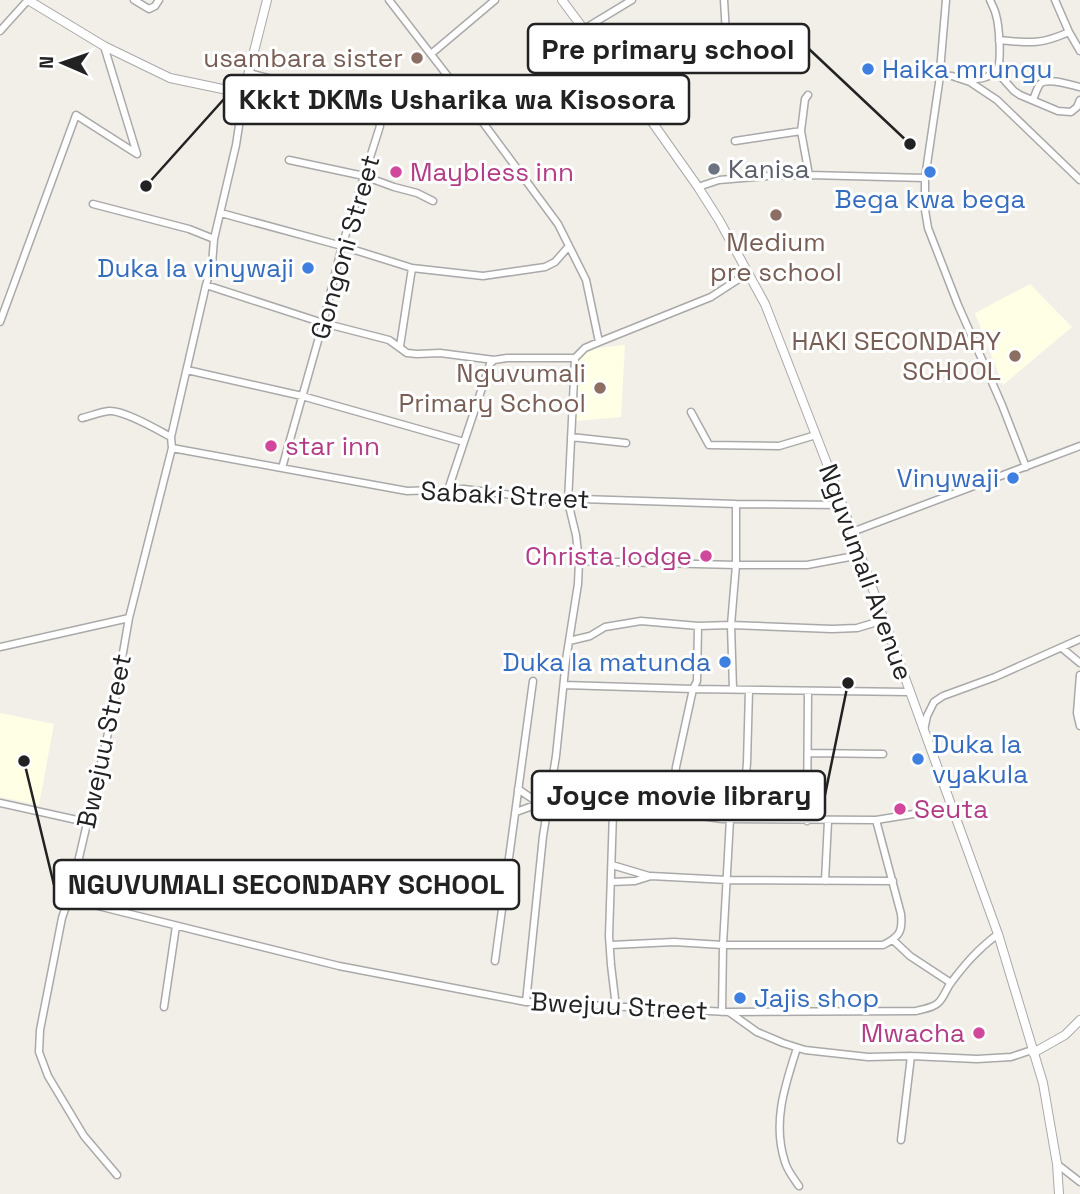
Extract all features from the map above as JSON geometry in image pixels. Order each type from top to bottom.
[{"type":"street","points":[[0,31],[28,0],[104,46],[170,78],[231,92],[237,92],[246,86]]},
{"type":"street","points":[[134,0],[149,9],[159,0]]},
{"type":"street","name":"Bwejuu Street","points":[[267,0],[214,239],[212,265],[205,285],[171,437],[172,447],[130,618],[112,716],[86,822],[74,885],[80,900],[339,966],[526,1002],[725,1012],[757,1032],[805,1050],[868,1057],[978,1059],[1011,1057],[1033,1051]]},
{"type":"street","points":[[389,0],[558,224],[586,280],[600,342]]},
{"type":"street","points":[[431,54],[495,0]]},
{"type":"street","name":"Nguvumali Avenue","points":[[562,0],[698,187],[765,304],[852,532],[998,934],[1043,1083],[1058,1164],[1059,1194]]},
{"type":"street","points":[[584,29],[632,0]]},
{"type":"street","points":[[724,0],[726,34]]},
{"type":"street","points":[[946,0],[925,178],[928,228],[1026,467]]},
{"type":"street","points":[[964,80],[985,78],[999,66],[996,13],[990,0]]},
{"type":"street","points":[[1055,0],[1079,48]]},
{"type":"street","points":[[999,40],[1032,43],[1049,41],[1069,32]]},
{"type":"street","points":[[0,323],[76,115],[137,154],[104,46]]},
{"type":"street","points":[[996,71],[1013,91],[1048,108],[1071,112],[1080,100]]},
{"type":"street","name":"Gongoni Street","points":[[249,73],[335,95],[376,113],[380,126],[342,246],[282,468]]},
{"type":"street","points":[[939,75],[970,82],[998,100],[1080,180]]},
{"type":"street","points":[[1032,100],[1043,81],[1080,87]]},
{"type":"street","points":[[808,94],[801,131],[809,175]]},
{"type":"street","points":[[735,141],[801,131]]},
{"type":"street","points":[[289,160],[364,176],[433,201]]},
{"type":"street","points":[[698,187],[719,180],[809,175],[925,178]]},
{"type":"street","points":[[93,204],[188,229],[214,239]]},
{"type":"street","points":[[221,214],[342,246],[412,268],[483,276],[545,267],[555,262],[569,246]]},
{"type":"street","points":[[400,346],[412,268]]},
{"type":"street","points":[[526,1002],[547,815],[578,584],[576,535],[568,502],[575,358],[585,348],[711,297],[748,273]]},
{"type":"street","points":[[205,285],[323,323],[388,340],[407,352],[417,354],[440,353],[494,360],[575,358]]},
{"type":"street","points":[[448,490],[490,364],[494,360]]},
{"type":"street","points":[[187,370],[302,396],[464,442]]},
{"type":"street","points":[[82,418],[116,412],[148,424],[171,437]]},
{"type":"street","points":[[691,412],[709,445],[779,446],[816,435]]},
{"type":"street","points":[[571,437],[626,443]]},
{"type":"street","points":[[852,532],[1080,446]]},
{"type":"street","name":"Sabaki Street","points":[[172,447],[407,491],[464,489],[568,502],[581,499],[736,505],[842,505]]},
{"type":"street","points":[[733,689],[731,625],[736,565],[736,505]]},
{"type":"street","points":[[579,561],[807,565],[860,555]]},
{"type":"street","points":[[0,647],[130,618]]},
{"type":"street","points":[[569,641],[592,635],[605,627],[641,621],[698,626],[832,629],[857,628],[884,620]]},
{"type":"street","points":[[671,813],[680,745],[696,681],[698,626]]},
{"type":"street","points":[[923,732],[934,702],[943,696],[995,677],[1080,639]]},
{"type":"street","points":[[1062,648],[1080,663]]},
{"type":"street","points":[[1080,675],[1077,719],[1080,726]]},
{"type":"street","points":[[495,961],[533,681]]},
{"type":"street","points":[[564,685],[909,692]]},
{"type":"street","points":[[749,690],[744,795],[734,819],[727,880],[723,945],[725,1012],[916,1011],[939,1003],[971,956],[998,934]]},
{"type":"street","points":[[807,821],[808,692]]},
{"type":"street","points":[[808,753],[883,754]]},
{"type":"street","points":[[518,789],[540,804]]},
{"type":"street","points":[[516,812],[549,800]]},
{"type":"street","points":[[0,803],[86,822]]},
{"type":"street","points":[[547,815],[581,810],[613,812],[632,806],[734,819],[828,821],[877,820],[951,808]]},
{"type":"street","points":[[613,812],[609,936],[616,1007]]},
{"type":"street","points":[[611,945],[674,942],[723,945],[883,945],[893,940],[902,925],[877,820]]},
{"type":"street","points":[[825,881],[828,821]]},
{"type":"street","points":[[612,866],[651,876],[727,880],[893,881]]},
{"type":"street","points":[[611,882],[635,881],[651,876]]},
{"type":"street","points":[[77,894],[66,906],[62,918],[40,1030],[39,1052],[48,1076],[84,1136],[117,1175]]},
{"type":"street","points":[[164,1007],[176,926]]},
{"type":"street","points":[[893,940],[910,956],[951,984]]},
{"type":"street","points":[[1033,1051],[1065,1035],[1080,1020]]},
{"type":"street","points":[[797,1048],[783,1090],[779,1128],[785,1163],[799,1186]]},
{"type":"street","points":[[901,1140],[911,1056]]},
{"type":"street","points":[[1058,1164],[1080,1182]]},
{"type":"shaded area","name":"HAKI SECONDARY SCHOOL","points":[[1030,284],[1072,327],[1003,385],[975,313]]},
{"type":"shaded area","name":"Nguvumali Primary School","points":[[625,345],[621,417],[575,421],[578,360],[588,349]]},
{"type":"shaded area","points":[[0,713],[54,724],[39,805],[0,797]]},
{"type":"place","name":"usambara sister","points":[[417,58]]},
{"type":"place","name":"Haika mrungu","points":[[868,69]]},
{"type":"place","name":"Pre primary school","points":[[910,144]]},
{"type":"place","name":"Kanisa","points":[[714,169]]},
{"type":"place","name":"Maybless inn","points":[[396,172]]},
{"type":"place","name":"Bega kwa bega","points":[[930,172]]},
{"type":"place","name":"Kkkt DKMs Usharika wa Kisosora","points":[[146,186]]},
{"type":"place","name":"Medium pre school","points":[[776,215]]},
{"type":"place","name":"Duka la vinywaji","points":[[308,268]]},
{"type":"place","name":"HAKI SECONDARY SCHOOL","points":[[1015,356]]},
{"type":"place","name":"Nguvumali Primary School","points":[[600,388]]},
{"type":"place","name":"star inn","points":[[271,446]]},
{"type":"place","name":"Vinywaji","points":[[1013,478]]},
{"type":"place","name":"Christa lodge","points":[[706,556]]},
{"type":"place","name":"Duka la matunda","points":[[725,662]]},
{"type":"place","name":"Joyce movie library","points":[[848,683]]},
{"type":"place","name":"Duka la vyakula","points":[[918,759]]},
{"type":"place","name":"NGUVUMALI SECONDARY SCHOOL","points":[[24,761]]},
{"type":"place","name":"Seuta","points":[[900,809]]},
{"type":"place","name":"Jajis shop","points":[[740,998]]},
{"type":"place","name":"Mwacha","points":[[979,1033]]}]
